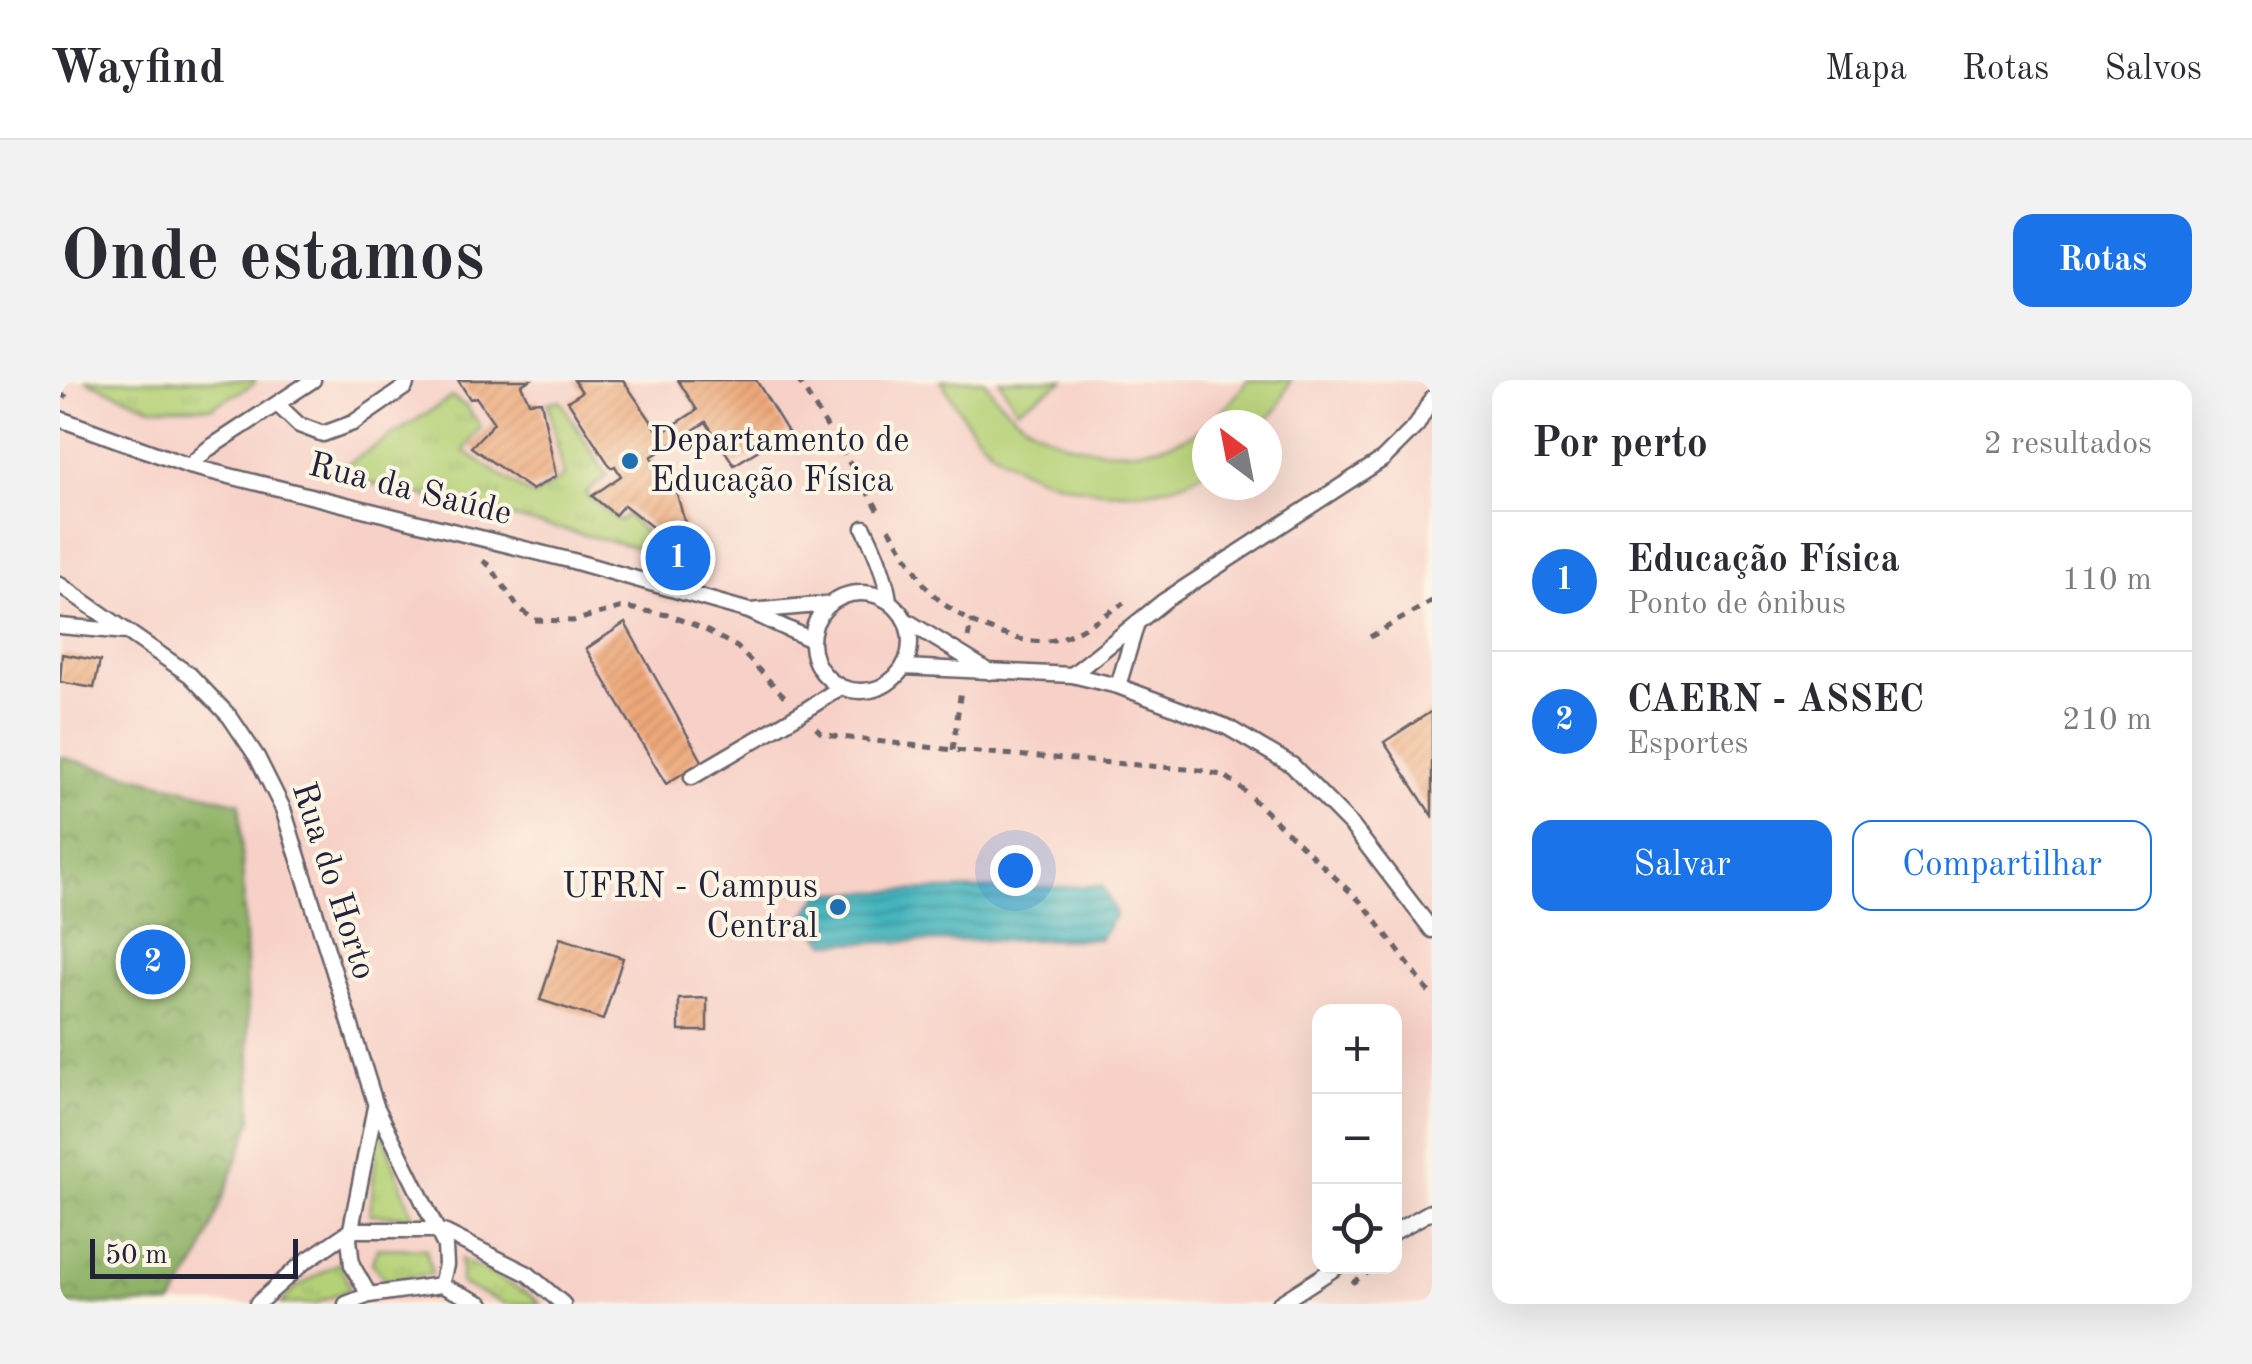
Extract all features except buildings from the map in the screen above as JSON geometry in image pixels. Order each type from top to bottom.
[{"type":"lane","points":[[188,466],[313,380]]},
{"type":"lane","points":[[276,404],[299,426],[323,434],[353,423],[405,387],[408,380]]},
{"type":"lane","points":[[1072,675],[1164,602],[1383,459],[1417,425],[1432,398]]},
{"type":"lane","name":"Rua da Saúde","points":[[60,419],[188,466],[554,556],[749,611],[812,640]]},
{"type":"lane","points":[[829,604],[814,626],[812,640],[814,655],[828,679],[855,691],[883,686],[895,678],[910,653],[911,637],[906,621],[889,600],[878,555],[864,528]]},
{"type":"lane","name":"Rua do Horto","points":[[60,585],[190,674],[230,718],[257,756],[283,809],[376,1106],[447,1256],[441,1285]]},
{"type":"lane","name":"Rua da Saúde","points":[[749,611],[829,604],[852,593],[868,592],[889,600]]},
{"type":"lane","points":[[906,621],[964,663],[990,672],[1072,675],[1118,686],[1227,727],[1292,765],[1352,826],[1432,930]]},
{"type":"lane","points":[[1118,686],[1136,625]]},
{"type":"lane","points":[[60,626],[128,632]]},
{"type":"lane","points":[[904,666],[964,663]]},
{"type":"lane","points":[[692,777],[841,687]]},
{"type":"lane","name":"Rua do Horto","points":[[350,1230],[376,1106]]},
{"type":"lane","points":[[1402,1228],[1430,1214]]},
{"type":"lane","points":[[350,1230],[352,1265],[369,1294]]},
{"type":"lane","points":[[257,1304],[303,1263],[350,1230],[446,1233],[528,1274],[563,1304]]},
{"type":"lane","points":[[1279,1304],[1326,1274]]},
{"type":"lane","points":[[346,1304],[369,1294],[441,1285],[482,1304]]},
{"type":"path","points":[[798,380],[926,587],[971,622],[1006,636],[1050,642],[1065,638],[1126,602]]},
{"type":"path","points":[[480,559],[490,566],[517,606],[534,620],[573,621],[623,607],[668,615],[702,628],[737,647],[820,732],[953,750],[1199,770],[1225,776],[1365,906],[1432,996]]},
{"type":"path","points":[[1370,637],[1432,601]]},
{"type":"path","points":[[953,750],[971,622]]},
{"type":"shaded area","name":"UFRN - Campus Central","points":[[60,380],[1432,380],[1432,1304],[172,1304],[201,1256],[240,804],[60,757]]},
{"type":"green space","points":[[85,380],[255,380],[212,407],[151,407]]},
{"type":"green space","points":[[941,380],[984,380],[1001,403],[1023,421],[1074,445],[1130,450],[1158,447],[1192,434],[1192,478],[1142,491],[1092,490],[1068,485],[1002,458],[960,412]]},
{"type":"green space","points":[[999,380],[1064,380],[1017,409]]},
{"type":"green space","points":[[1248,380],[1291,380],[1278,408],[1223,410]]},
{"type":"green space","points":[[452,397],[467,407],[481,427],[464,451],[534,497],[564,476],[548,403],[560,400],[607,476],[585,494],[619,521],[627,515],[667,555],[332,474]]},
{"type":"green space","points":[[60,757],[240,803],[252,1120],[201,1256],[172,1304],[60,1304]]},
{"type":"green space","points":[[379,1123],[413,1217],[370,1214]]},
{"type":"green space","points":[[377,1248],[426,1249],[432,1274],[385,1280],[372,1263]]},
{"type":"green space","points":[[461,1259],[541,1304],[505,1304],[461,1284]]},
{"type":"green space","points":[[340,1262],[350,1289],[315,1304],[281,1304],[294,1289]]},
{"type":"water","points":[[1102,886],[1116,914],[1100,939],[826,943],[803,918],[821,893]]},
{"type":"place","name":"Departamento de Educação Física","points":[[630,461]]},
{"type":"place","name":"Educação Física","points":[[678,558]]},
{"type":"place","name":"UFRN - Campus Central","points":[[838,907]]},
{"type":"place","name":"CAERN - ASSEC","points":[[153,962]]}]
